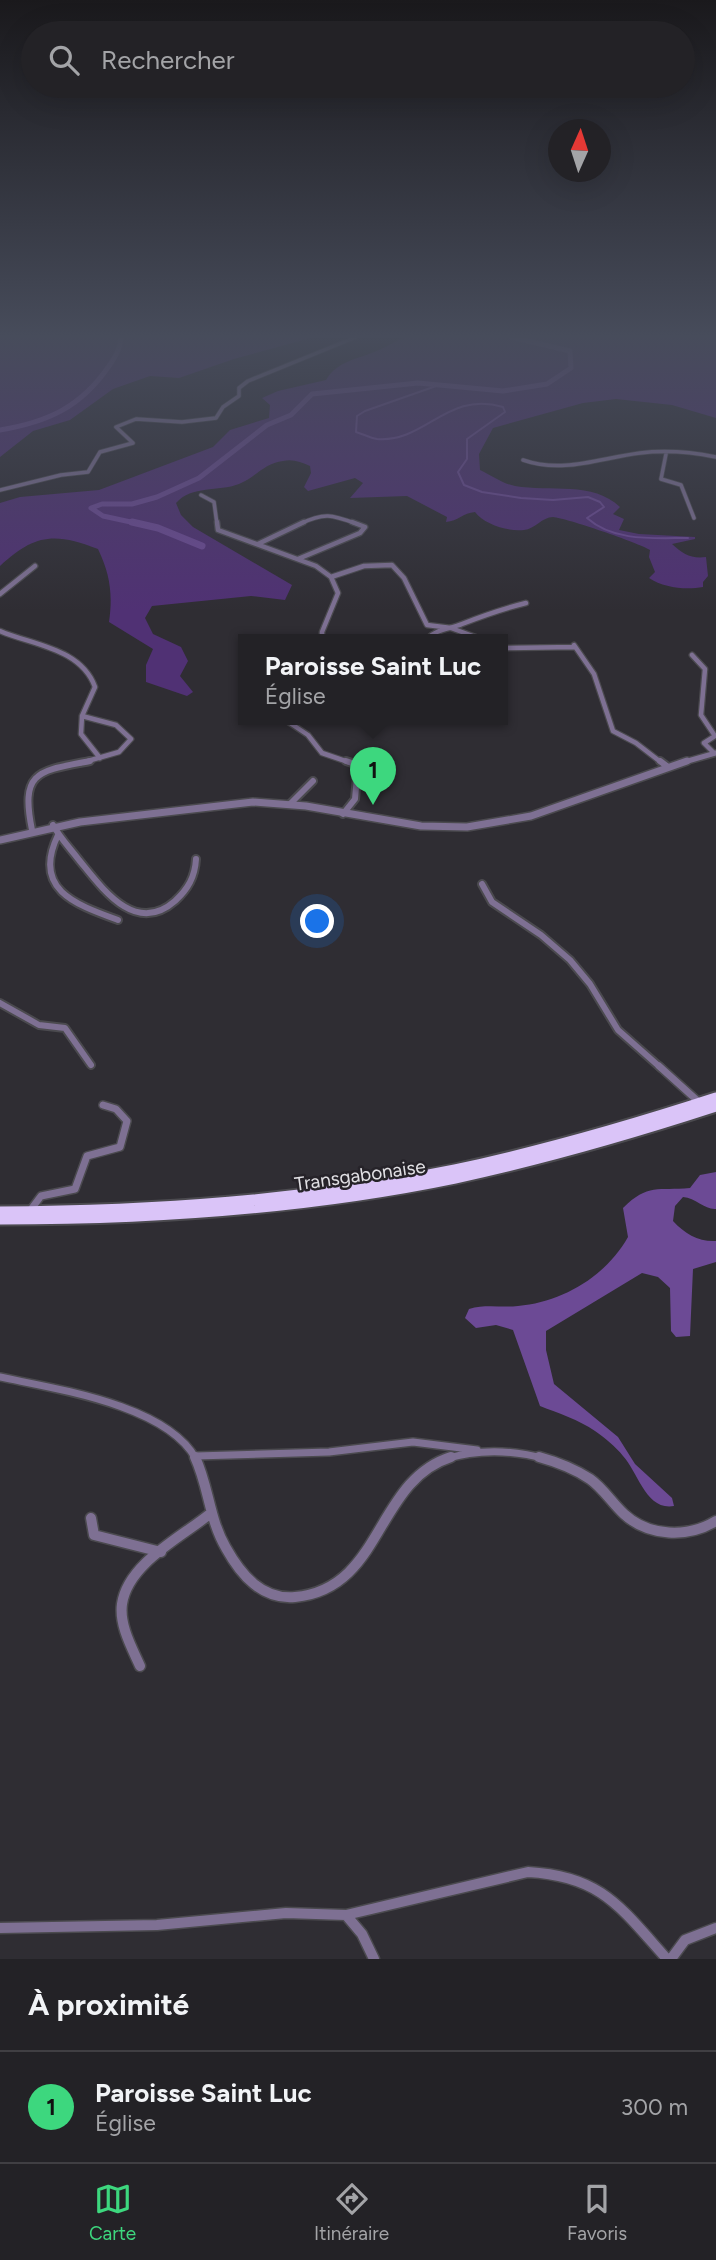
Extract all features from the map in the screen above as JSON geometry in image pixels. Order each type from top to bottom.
[{"type":"highway","name":"Transgabonaise","points":[[0,1219],[102,1218],[195,1213],[389,1190],[525,1164],[604,1143],[708,1106],[716,1098]]},
{"type":"highway","name":"Transgabonaise","points":[[0,1212],[116,1210],[225,1202],[390,1181],[492,1162],[708,1106]]},
{"type":"street","points":[[0,490],[61,475],[87,473],[100,452],[133,443],[118,428]]},
{"type":"street","points":[[523,460],[541,466],[557,466],[641,453],[716,457]]},
{"type":"street","points":[[666,454],[661,479],[681,485],[694,518]]},
{"type":"street","points":[[201,495],[214,502],[218,530],[298,559],[324,570],[331,577],[338,593],[322,634]]},
{"type":"street","points":[[258,544],[321,515],[365,527],[360,533],[298,559]]},
{"type":"street","points":[[331,577],[364,566],[384,564],[396,567],[418,602],[424,622],[433,628],[451,628],[467,634]]},
{"type":"street","points":[[0,594],[35,566]]},
{"type":"street","points":[[431,634],[480,615],[526,603]]},
{"type":"street","points":[[0,631],[55,649],[92,677],[95,682],[94,695],[79,725],[85,746],[100,758]]},
{"type":"street","points":[[508,648],[522,649],[533,645],[575,646],[587,656],[597,677],[613,731],[636,743],[668,767]]},
{"type":"street","points":[[0,840],[53,825],[216,803],[260,801],[414,827],[457,828],[495,824],[606,791],[668,767],[714,755],[704,743],[715,736],[701,715],[705,668],[692,655]]},
{"type":"street","points":[[32,830],[25,797],[27,781],[47,770],[100,758],[124,747],[131,739],[125,730],[82,716]]},
{"type":"street","points":[[294,725],[308,735],[322,753],[358,765],[355,799],[343,814]]},
{"type":"street","points":[[290,804],[313,780]]},
{"type":"street","points":[[53,825],[58,835],[111,895],[131,911],[157,911],[170,905],[194,881],[196,859]]},
{"type":"street","points":[[58,835],[48,849],[49,876],[68,897],[118,920]]},
{"type":"street","points":[[482,884],[492,902],[541,935],[570,960],[590,984],[618,1030],[708,1106]]},
{"type":"street","points":[[0,1003],[39,1025],[65,1028],[91,1065]]},
{"type":"street","points":[[29,1212],[32,1201],[38,1196],[75,1189],[83,1159],[87,1156],[120,1147],[127,1121],[116,1109],[103,1105]]},
{"type":"street","points":[[0,1377],[93,1398],[176,1435],[196,1457],[211,1513],[228,1555],[266,1594],[284,1598],[310,1595],[336,1586],[358,1564],[406,1489],[424,1470],[448,1458],[493,1452]]},
{"type":"street","points":[[196,1457],[329,1452],[413,1442],[540,1457],[590,1480],[635,1522],[652,1530],[687,1533],[708,1527],[716,1521]]},
{"type":"street","points":[[140,1666],[130,1644],[122,1604],[130,1582],[161,1552],[211,1513]]},
{"type":"street","points":[[91,1518],[94,1535],[161,1552]]},
{"type":"street","points":[[0,1928],[157,1925],[286,1913],[346,1915],[527,1872],[584,1881],[629,1916],[669,1959],[685,1940],[716,1928]]},
{"type":"street","points":[[346,1915],[362,1934],[374,1959]]},
{"type":"shaded area","points":[[0,428],[42,428],[33,431],[0,457]]},
{"type":"shaded area","points":[[493,428],[479,454],[480,470],[511,485],[584,491],[609,499],[620,507],[613,514],[624,519],[619,530],[639,534],[695,537],[672,544],[688,555],[706,557],[708,576],[703,587],[661,584],[649,578],[655,572],[649,557],[650,550],[553,517],[528,529],[518,530],[497,526],[475,512],[446,522],[447,517],[407,496],[350,498],[363,483],[355,478],[308,491],[304,487],[311,473],[310,466],[287,460],[276,462],[239,484],[197,491],[182,497],[176,503],[181,515],[193,527],[292,585],[285,600],[251,596],[152,606],[145,618],[153,634],[181,647],[188,661],[180,676],[193,692],[187,696],[146,682],[146,665],[153,649],[109,622],[110,584],[98,549],[69,540],[46,539],[24,547],[0,566],[0,503],[20,497],[99,490],[213,447],[230,430]]},
{"type":"shaded area","points":[[716,1172],[716,1209],[683,1197],[675,1206],[673,1221],[682,1230],[698,1239],[716,1241],[716,1262],[693,1269],[690,1336],[676,1337],[671,1331],[670,1288],[658,1277],[642,1273],[546,1331],[546,1350],[554,1384],[618,1437],[635,1464],[672,1498],[674,1506],[664,1506],[650,1497],[628,1463],[606,1439],[582,1423],[540,1406],[513,1330],[496,1325],[476,1328],[465,1318],[469,1309],[535,1303],[567,1293],[582,1285],[608,1264],[628,1237],[623,1208],[632,1200],[647,1191],[690,1188],[700,1175]]},
{"type":"waterway","points":[[0,430],[9,428]]},
{"type":"waterway","points":[[140,524],[103,516],[91,508],[102,504],[132,504],[157,497],[199,478],[263,428]]},
{"type":"waterway","points":[[356,428],[356,432],[377,439],[394,438],[418,428]]},
{"type":"waterway","points":[[482,428],[467,439],[467,459],[458,472],[464,485],[482,492],[521,498],[553,500],[588,497],[600,502],[604,507],[587,518],[609,531],[635,537],[688,538]]},
{"type":"waterway","points":[[132,522],[158,528],[202,546]]},
{"type":"place","name":"Paroisse Saint Luc","points":[[373,805]]}]
